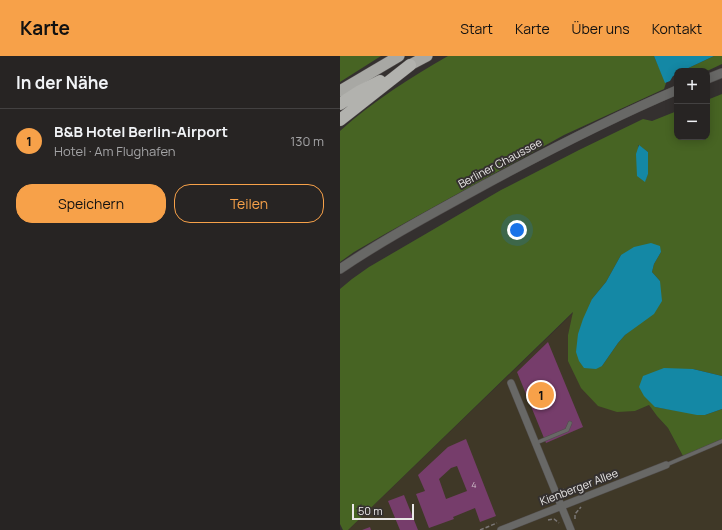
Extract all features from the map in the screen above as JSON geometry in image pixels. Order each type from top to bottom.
[{"type":"highway","points":[[340,91],[399,56]]},
{"type":"highway","points":[[340,104],[360,91],[427,56]]},
{"type":"highway","points":[[340,120],[410,65]]},
{"type":"street","points":[[710,78],[722,73]]},
{"type":"street","name":"Berliner Chaussee","points":[[340,269],[376,245],[535,157],[625,113],[674,91]]},
{"type":"street","points":[[511,383],[571,530]]},
{"type":"street","name":"Kienberger Allee","points":[[501,530],[666,465]]},
{"type":"lane","points":[[535,444],[567,430],[570,423]]},
{"type":"lane","points":[[666,465],[722,441]]},
{"type":"path","points":[[562,487],[566,492],[572,494]]},
{"type":"path","points":[[543,505],[548,501],[548,495]]},
{"type":"path","points":[[576,520],[575,514],[584,506]]},
{"type":"path","points":[[548,520],[554,519],[560,523]]},
{"type":"path","points":[[480,530],[499,522]]},
{"type":"shaded area","points":[[574,312],[568,335],[635,411],[649,405],[668,428],[683,456],[722,439],[722,530],[348,530]]},
{"type":"green space","points":[[340,56],[381,56],[340,82]]},
{"type":"green space","points":[[448,56],[654,56],[666,83],[664,89],[564,135],[385,234],[340,262],[340,131],[392,90]]},
{"type":"green space","points":[[714,56],[722,56],[722,64],[710,70],[710,68],[688,68]]},
{"type":"green space","points":[[722,94],[722,376],[693,369],[655,407],[705,415],[722,409],[722,439],[683,456],[668,428],[649,405],[635,411],[617,412],[598,406],[581,388],[568,361],[568,335],[573,312],[348,530],[343,530],[340,524],[340,289],[369,267],[501,190],[643,119],[652,121],[674,112],[674,140],[710,140],[710,99]],"holes":[[[638,145],[648,152],[648,173],[645,181]],[[661,252],[654,264],[652,272],[660,281],[636,326],[618,343],[602,366],[592,299],[606,282],[621,255]]]},
{"type":"water","points":[[654,56],[714,56],[688,68],[674,68],[674,76],[670,81],[665,83]]},
{"type":"water","points":[[639,145],[648,152],[648,174],[645,182],[637,176],[636,154]]},
{"type":"water","points":[[651,243],[660,246],[661,252],[654,264],[652,272],[660,281],[662,301],[654,314],[625,335],[602,366],[596,369],[584,368],[579,361],[576,352],[578,334],[592,299],[606,282],[621,255],[634,247]]},
{"type":"water","points":[[664,368],[693,369],[722,376],[722,409],[705,415],[697,415],[655,407],[644,396],[639,387],[643,376]]},
{"type":"building","points":[[548,342],[583,427],[546,443],[517,372]]},
{"type":"building","points":[[466,439],[496,516],[480,522],[475,508],[453,517],[454,519],[429,528],[416,494],[425,491],[418,475],[448,447]],"holes":[[[457,466],[467,491],[446,499],[439,479],[451,468]]]},
{"type":"building","points":[[404,495],[418,530],[400,530],[388,501]]},
{"type":"building","points":[[370,527],[371,530],[362,530]]},
{"type":"place","name":"B&B Hotel Berlin-Airport","points":[[541,395]]}]
